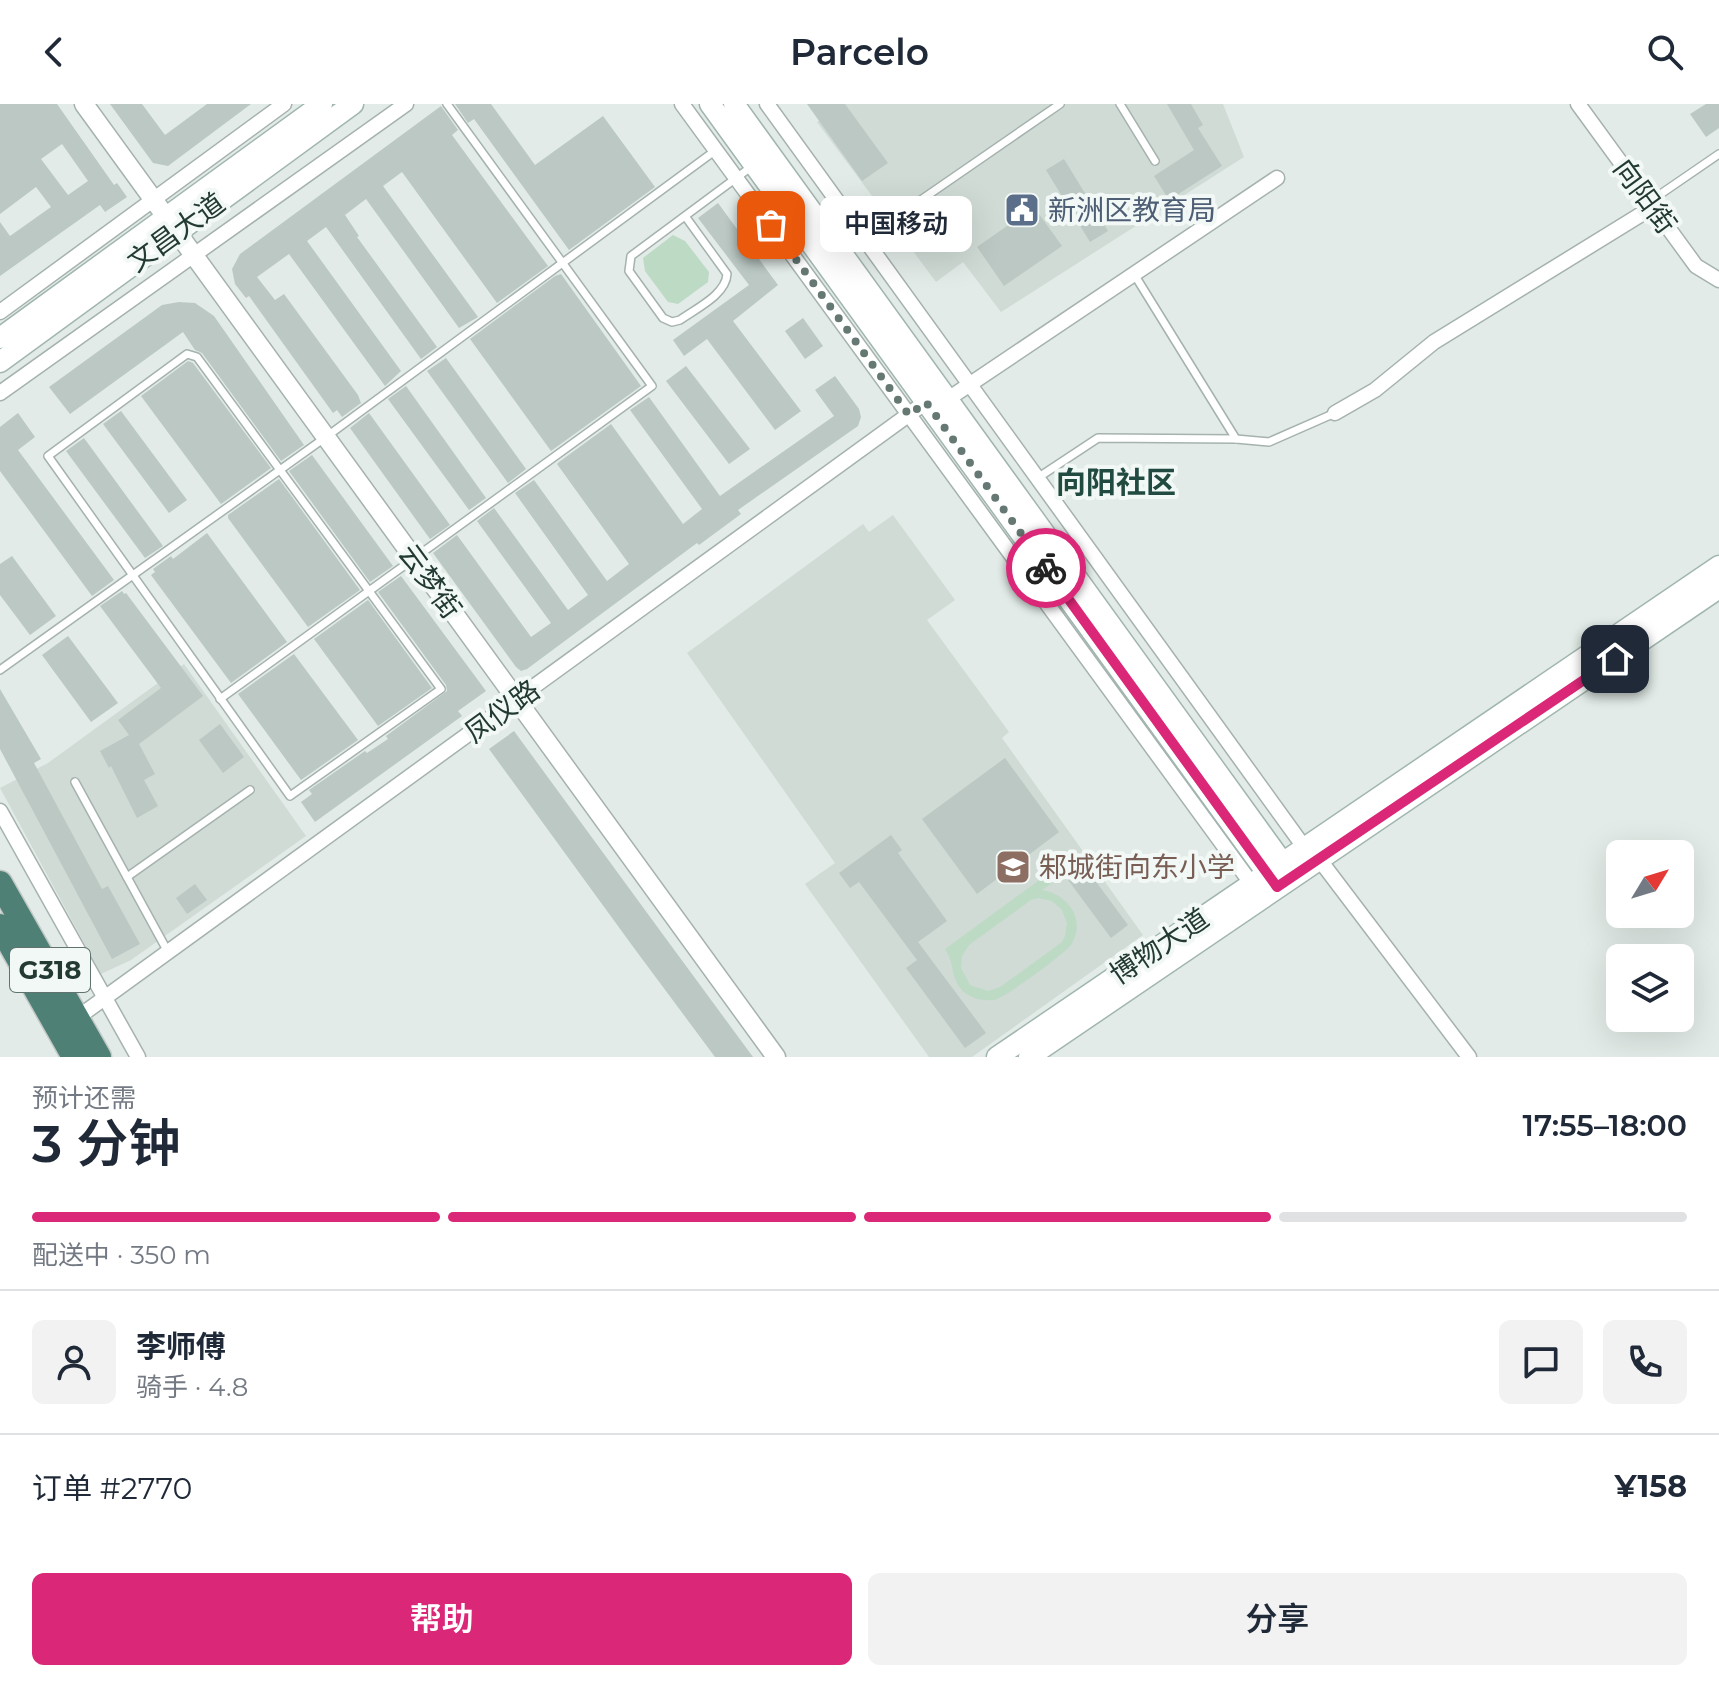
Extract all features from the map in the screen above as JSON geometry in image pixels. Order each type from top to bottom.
[{"type":"highway","name":"G318","points":[[0,883],[99,1057]]},
{"type":"highway","name":"G318","points":[[0,926],[74,1057]]},
{"type":"main road","name":"文昌大道","points":[[0,362],[322,104]]},
{"type":"main road","name":"文昌大道","points":[[0,338],[353,104]]},
{"type":"main road","points":[[710,104],[1274,876]]},
{"type":"main road","points":[[734,104],[948,399],[1274,876]]},
{"type":"main road","name":"博物大道","points":[[1311,853],[1719,566]]},
{"type":"main road","name":"博物大道","points":[[997,1057],[1719,588]]},
{"type":"main road","name":"博物大道","points":[[1029,1057],[1274,876]]},
{"type":"street","name":"云梦街","points":[[84,104],[776,1057]]},
{"type":"street","points":[[0,312],[284,104]]},
{"type":"street","points":[[0,393],[406,104]]},
{"type":"street","points":[[682,104],[909,415],[1274,876]]},
{"type":"street","points":[[767,104],[1311,853],[1469,1057]]},
{"type":"street","name":"向阳街","points":[[1578,104],[1696,266],[1719,280]]},
{"type":"street","points":[[948,399],[1277,178]]},
{"type":"street","points":[[1335,413],[1375,390],[1434,342],[1651,205]]},
{"type":"street","name":"凤仪路","points":[[77,1018],[926,402]]},
{"type":"street","points":[[0,811],[138,1057]]},
{"type":"lane","points":[[220,699],[652,386],[447,104]]},
{"type":"lane","points":[[842,254],[1060,104]]},
{"type":"lane","points":[[1120,104],[1155,161]]},
{"type":"lane","points":[[0,670],[326,437],[716,150]]},
{"type":"lane","points":[[1651,205],[1719,154]]},
{"type":"lane","points":[[685,216],[727,274],[727,280],[721,290],[680,320],[672,322],[663,318],[629,271],[631,256],[736,178],[754,165]]},
{"type":"lane","points":[[1134,274],[1236,439]]},
{"type":"lane","points":[[187,354],[197,357],[280,470],[441,689],[290,796],[48,456],[187,354]]},
{"type":"lane","points":[[1039,477],[1098,438],[1269,442],[1335,413]]},
{"type":"lane","points":[[75,782],[168,952]]},
{"type":"lane","points":[[127,877],[250,790]]},
{"type":"shaded area","name":"新洲区教育局","points":[[843,104],[1223,104],[1244,157],[1001,312],[963,262],[936,282],[817,122]]},
{"type":"shaded area","points":[[893,515],[955,600],[927,620],[1009,732],[1002,738],[1143,935],[972,1057],[929,1057],[805,884],[835,863],[687,653],[863,524],[869,532]]},
{"type":"shaded area","points":[[184,664],[306,836],[131,960],[101,974],[0,788],[48,763]]},
{"type":"green space","points":[[673,235],[685,241],[709,272],[708,282],[678,304],[668,302],[645,271],[643,258]]},
{"type":"green space","points":[[1053,870],[1059,878],[1042,890],[1060,897],[1076,918],[1077,926],[1071,945],[1034,975],[994,1000],[976,998],[963,991],[945,949]],"holes":[[[1031,900],[1052,901],[1062,910],[1067,923],[1062,942],[1000,987],[988,991],[970,985],[961,968],[962,956],[969,945]]]},
{"type":"building","points":[[0,104],[57,104],[114,185],[117,183],[127,197],[105,212],[100,205],[0,276],[0,222],[10,236],[51,207],[36,187],[0,214]],"holes":[[[62,144],[88,181],[68,195],[41,159]]]},
{"type":"building","points":[[110,104],[142,104],[165,135],[207,104],[251,104],[168,166],[153,163]]},
{"type":"building","points":[[455,104],[491,104],[535,165],[603,116],[655,187],[569,250],[474,119],[468,123]]},
{"type":"building","points":[[807,104],[845,104],[888,163],[862,181]]},
{"type":"building","points":[[1167,104],[1191,104],[1203,125],[1198,128],[1222,166],[1169,200],[1154,176],[1194,150]]},
{"type":"building","points":[[1706,104],[1719,104],[1719,128],[1706,137],[1690,114]]},
{"type":"building","points":[[441,106],[458,130],[452,135],[548,266],[497,303],[402,172],[383,186],[478,317],[459,328],[366,199],[345,215],[357,237],[437,347],[421,359],[326,227],[307,241],[401,371],[385,386],[289,254],[257,277],[275,300],[284,294],[358,395],[361,403],[342,417],[337,410],[333,413],[249,296],[246,298],[235,284],[232,269],[240,254]]},
{"type":"building","points":[[1064,159],[1108,231],[1090,242],[1046,170]]},
{"type":"building","points":[[718,203],[778,285],[733,321],[801,411],[775,430],[707,339],[684,356],[673,340],[749,285],[698,218]]},
{"type":"building","points":[[1034,207],[1062,246],[1004,286],[977,247]]},
{"type":"building","points":[[561,274],[641,386],[551,451],[470,339]]},
{"type":"building","points":[[195,303],[214,316],[304,445],[281,461],[202,353],[195,350],[183,332],[70,414],[49,387],[162,305]]},
{"type":"building","points":[[803,318],[823,346],[805,359],[785,331]]},
{"type":"building","points":[[446,358],[526,469],[508,483],[427,371]]},
{"type":"building","points":[[188,361],[193,363],[271,468],[221,504],[141,396]]},
{"type":"building","points":[[686,366],[750,449],[729,464],[666,381]]},
{"type":"building","points":[[835,376],[859,409],[861,417],[858,426],[738,510],[741,514],[527,669],[521,671],[516,667],[433,553],[457,535],[531,637],[551,623],[477,521],[494,508],[568,610],[588,595],[515,493],[534,480],[607,581],[629,564],[557,464],[559,462],[611,424],[683,524],[702,509],[630,410],[649,397],[720,496],[834,416],[815,390]]},
{"type":"building","points":[[406,386],[486,498],[469,510],[388,399]]},
{"type":"building","points":[[121,411],[187,500],[169,513],[103,424]]},
{"type":"building","points":[[18,413],[35,437],[18,450],[114,580],[92,596],[0,471],[0,427]]},
{"type":"building","points":[[369,413],[450,525],[430,539],[350,428]]},
{"type":"building","points":[[84,438],[163,546],[145,558],[66,451]]},
{"type":"building","points":[[312,455],[393,566],[370,582],[289,471]]},
{"type":"building","points":[[279,479],[360,590],[308,627],[228,518]]},
{"type":"building","points":[[207,533],[287,642],[231,683],[151,575],[155,572],[153,569],[171,556],[173,559]]},
{"type":"building","points":[[12,556],[56,616],[30,635],[0,595],[0,564]]},
{"type":"building","points":[[401,576],[486,691],[458,711],[462,716],[315,822],[301,802],[312,794],[309,790],[388,739],[386,736],[447,691],[446,685],[378,592]]},
{"type":"building","points":[[122,591],[203,696],[139,744],[155,774],[144,780],[158,806],[137,818],[100,751],[129,735],[118,720],[161,688],[100,606]]},
{"type":"building","points":[[368,600],[432,688],[378,726],[314,639]]},
{"type":"building","points":[[68,636],[118,703],[91,722],[42,655]]},
{"type":"building","points":[[294,654],[358,740],[301,780],[238,694]]},
{"type":"building","points":[[0,689],[41,759],[34,763],[102,889],[108,886],[140,944],[112,959],[0,749]]},
{"type":"building","points":[[220,724],[244,757],[223,773],[199,740]]},
{"type":"building","points":[[514,731],[753,1057],[715,1057],[634,948],[489,749]]},
{"type":"building","points":[[1005,758],[1059,832],[977,894],[922,819]]},
{"type":"building","points":[[891,835],[902,850],[898,853],[947,921],[918,942],[986,1033],[965,1048],[906,968],[917,960],[859,882],[850,888],[839,873]]},
{"type":"building","points":[[1074,852],[1128,925],[1111,938],[1057,865]]},
{"type":"building","points":[[195,884],[207,900],[187,914],[176,898]]},
{"type":"way so far","points":[[771,225],[909,415],[926,402],[1046,568]]},
{"type":"place","name":"新洲区教育局","points":[[1022,210]]},
{"type":"place","name":"中国移动","points":[[771,225]]},
{"type":"place","name":"邾城街向东小学","points":[[1013,867]]},
{"type":"district","name":"向阳社区","points":[[1116,482]]},
{"type":"route","points":[[1046,568],[1277,887],[1615,659]]}]
